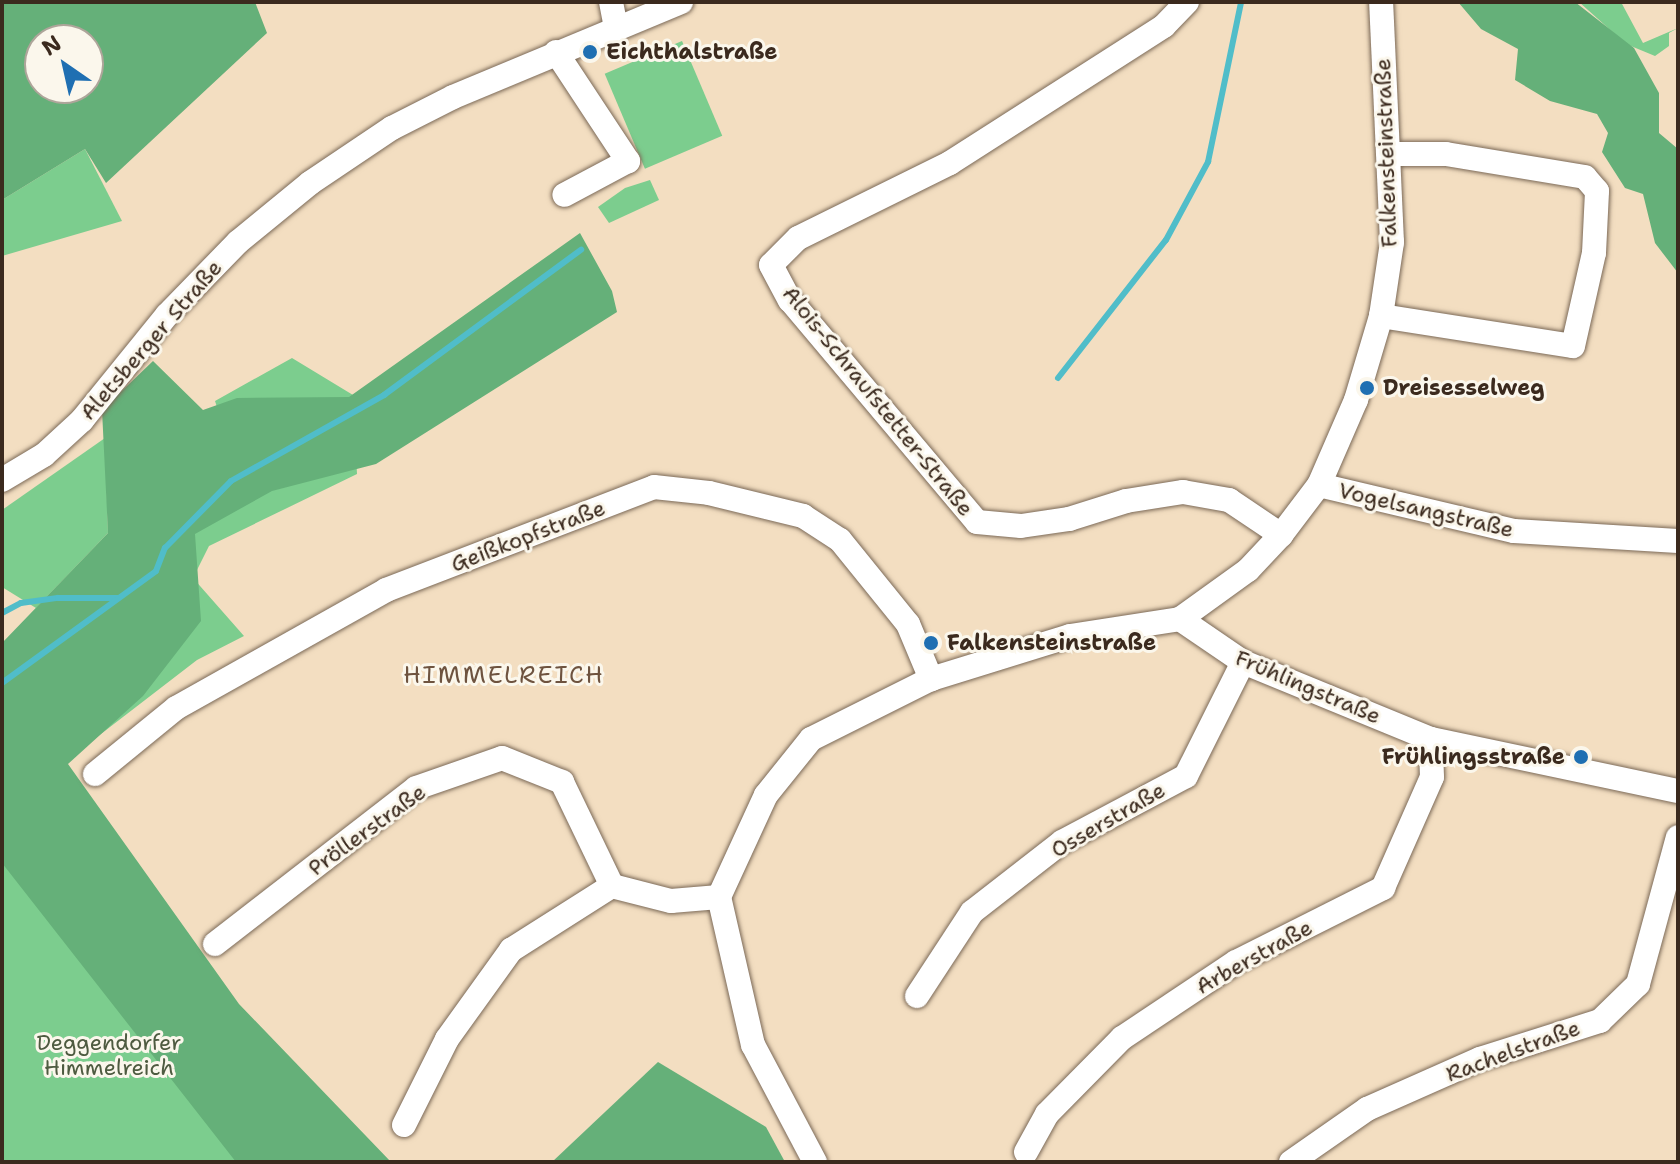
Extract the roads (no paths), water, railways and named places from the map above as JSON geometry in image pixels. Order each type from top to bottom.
[{"type":"street","points":[[611,2],[616,28]]},
{"type":"street","name":"Aletsberger Straße","points":[[2,480],[44,455],[82,420],[165,317],[238,242],[310,183],[392,128],[556,52],[681,2]]},
{"type":"street","name":"Alois-Schraufstetter-Straße","points":[[1187,2],[1164,26],[950,163],[798,238],[771,265],[790,300],[977,522],[1021,526],[1069,519],[1126,501],[1183,492],[1229,500],[1281,535]]},
{"type":"street","name":"Falkensteinstraße","points":[[719,897],[766,795],[811,739],[931,679],[1070,636],[1180,619],[1248,570],[1281,535],[1319,485],[1356,400],[1381,316],[1392,242],[1391,154],[1381,2]]},
{"type":"street","points":[[556,52],[628,161],[564,195]]},
{"type":"street","points":[[1381,316],[1573,346],[1594,253],[1597,191],[1585,177],[1446,154],[1391,154]]},
{"type":"street","name":"Vogelsangstraße","points":[[1319,485],[1514,531],[1678,541]]},
{"type":"street","name":"Geißkopfstraße","points":[[95,774],[176,708],[386,590],[654,487],[709,493],[803,516],[840,540],[908,624],[931,679]]},
{"type":"street","name":"Frühlingstraße","points":[[1180,619],[1243,662],[1431,739],[1678,791]]},
{"type":"street","name":"Osserstraße","points":[[917,996],[972,912],[1062,842],[1186,776],[1243,662]]},
{"type":"street","name":"Arberstraße","points":[[1026,1152],[1047,1114],[1122,1038],[1236,962],[1383,888],[1432,777],[1431,739]]},
{"type":"street","name":"Pröllerstraße","points":[[215,944],[416,788],[502,758],[562,782],[612,886]]},
{"type":"street","name":"Rachelstraße","points":[[1291,1162],[1367,1109],[1480,1059],[1600,1021],[1638,984],[1678,837]]},
{"type":"street","points":[[404,1125],[447,1039],[511,950],[612,886],[671,901],[719,897],[753,1045],[815,1162]]},
{"type":"waterway","points":[[1058,378],[1166,240],[1208,162],[1241,2]]},
{"type":"waterway","points":[[2,683],[156,571],[165,548],[231,481],[384,395],[581,250]]},
{"type":"waterway","points":[[2,613],[21,603],[58,598],[118,598]]},
{"type":"place","name":"Eichthalstraße","points":[[590,52]]},
{"type":"place","name":"Dreisesselweg","points":[[1367,388]]},
{"type":"place","name":"Falkensteinstraße","points":[[931,643]]},
{"type":"place","name":"Frühlingsstraße","points":[[1581,757]]},
{"type":"district","name":"HIMMELREICH","points":[[504,676]]},
{"type":"park label","name":"Deggendorfer Himmelreich","points":[[109,1054]]}]
